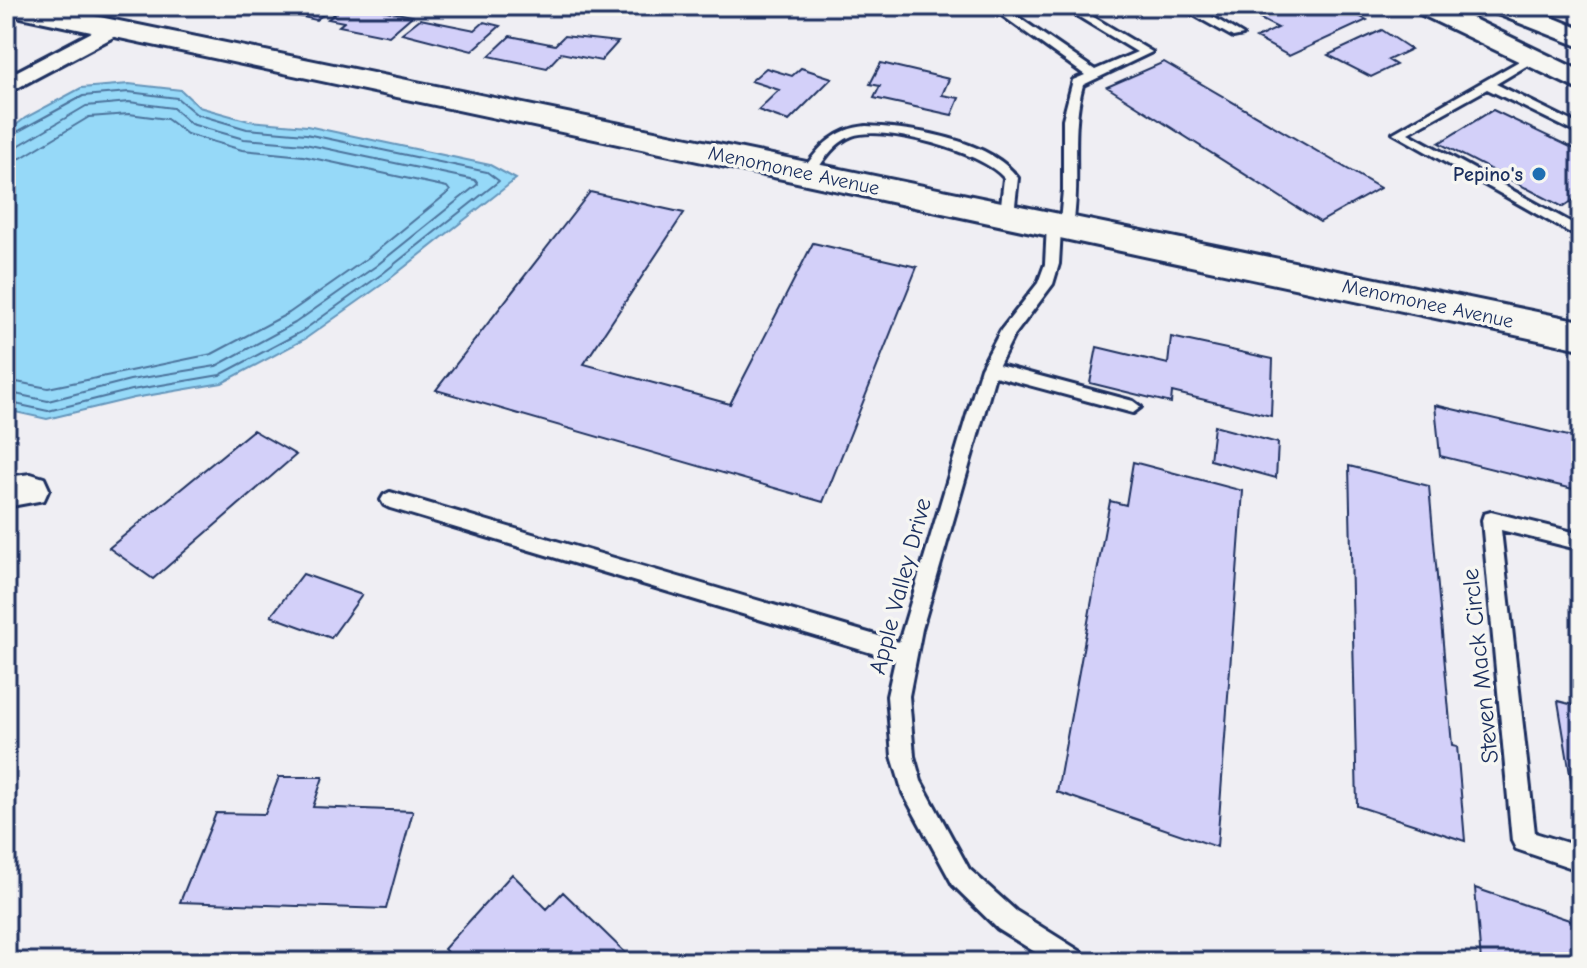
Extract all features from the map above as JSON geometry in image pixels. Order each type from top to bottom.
[{"type":"street","name":"Menomonee Avenue","points":[[7,6],[100,19],[808,173],[1581,335]]},
{"type":"street","points":[[1426,6],[1581,82]]},
{"type":"street","points":[[1502,6],[1581,39]]},
{"type":"street","points":[[6,87],[100,19]]},
{"type":"street","points":[[1519,53],[1551,26]]},
{"type":"lane","points":[[995,6],[1092,74],[1146,52],[1067,6]]},
{"type":"lane","points":[[1206,6],[1194,11],[1237,35]]},
{"type":"lane","points":[[1519,53],[1487,84],[1399,133],[1581,234]]},
{"type":"lane","name":"Apple Valley Drive","points":[[1074,962],[1007,920],[961,877],[911,785],[903,756],[898,696],[906,654],[989,368],[1007,334],[1045,284],[1052,264],[1073,184],[1067,120],[1077,83],[1092,74]]},
{"type":"lane","points":[[1487,84],[1581,131]]},
{"type":"lane","points":[[808,173],[831,144],[853,131],[877,131],[928,141],[992,159],[1003,167],[1011,178],[1007,214]]},
{"type":"lane","points":[[989,368],[1133,407]]},
{"type":"lane","points":[[390,500],[906,654]]},
{"type":"lane","name":"Steven Mack Circle","points":[[1581,542],[1491,520],[1524,841],[1581,859]]},
{"type":"water","points":[[129,84],[181,90],[199,107],[249,121],[307,126],[490,165],[516,179],[387,281],[305,339],[222,383],[134,398],[47,419],[6,410],[6,133],[25,118],[81,88]]},
{"type":"building","points":[[278,6],[334,6],[316,20],[272,10]]},
{"type":"building","points":[[345,6],[373,6],[371,8],[412,16],[389,36],[339,26],[344,22],[328,19]]},
{"type":"building","points":[[1235,6],[1317,9],[1339,6],[1367,20],[1289,56],[1256,38],[1278,28]]},
{"type":"building","points":[[420,19],[475,30],[484,22],[500,26],[472,51],[402,33]]},
{"type":"building","points":[[1382,30],[1411,49],[1388,60],[1396,65],[1371,77],[1328,55]]},
{"type":"building","points":[[510,36],[555,45],[564,36],[618,42],[601,61],[561,53],[547,68],[489,56]]},
{"type":"building","points":[[1164,62],[1380,188],[1320,222],[1107,87]]},
{"type":"building","points":[[881,63],[949,79],[942,95],[959,98],[952,115],[874,98],[880,86],[870,84]]},
{"type":"building","points":[[766,68],[792,76],[801,68],[832,78],[789,121],[758,110],[779,90],[751,81]]},
{"type":"building","name":"Pepino's","points":[[1493,110],[1581,152],[1581,195],[1563,207],[1439,143]]},
{"type":"building","points":[[590,192],[684,213],[584,364],[730,404],[813,243],[917,267],[823,502],[436,390]]},
{"type":"building","points":[[1171,337],[1273,359],[1271,416],[1172,392],[1171,403],[1090,383],[1097,347],[1168,364]]},
{"type":"building","points":[[1435,405],[1581,439],[1581,491],[1440,456]]},
{"type":"building","points":[[1214,426],[1278,443],[1276,478],[1210,460]]},
{"type":"building","points":[[253,430],[296,455],[153,579],[109,548]]},
{"type":"building","points":[[1133,462],[1243,491],[1217,847],[1057,792],[1110,501],[1126,505]]},
{"type":"building","points":[[1349,466],[1429,486],[1452,745],[1457,746],[1465,841],[1357,806]]},
{"type":"building","points":[[303,574],[362,595],[331,638],[271,616]]},
{"type":"building","points":[[1558,701],[1581,707],[1581,788],[1572,786]]},
{"type":"building","points":[[279,777],[323,777],[313,807],[413,811],[386,909],[180,902],[216,813],[265,814]]},
{"type":"building","points":[[512,874],[547,909],[563,892],[635,962],[456,962],[444,949]]},
{"type":"building","points":[[1475,888],[1581,924],[1581,962],[1481,962]]},
{"type":"place","name":"Pepino's","points":[[1539,174]]}]
